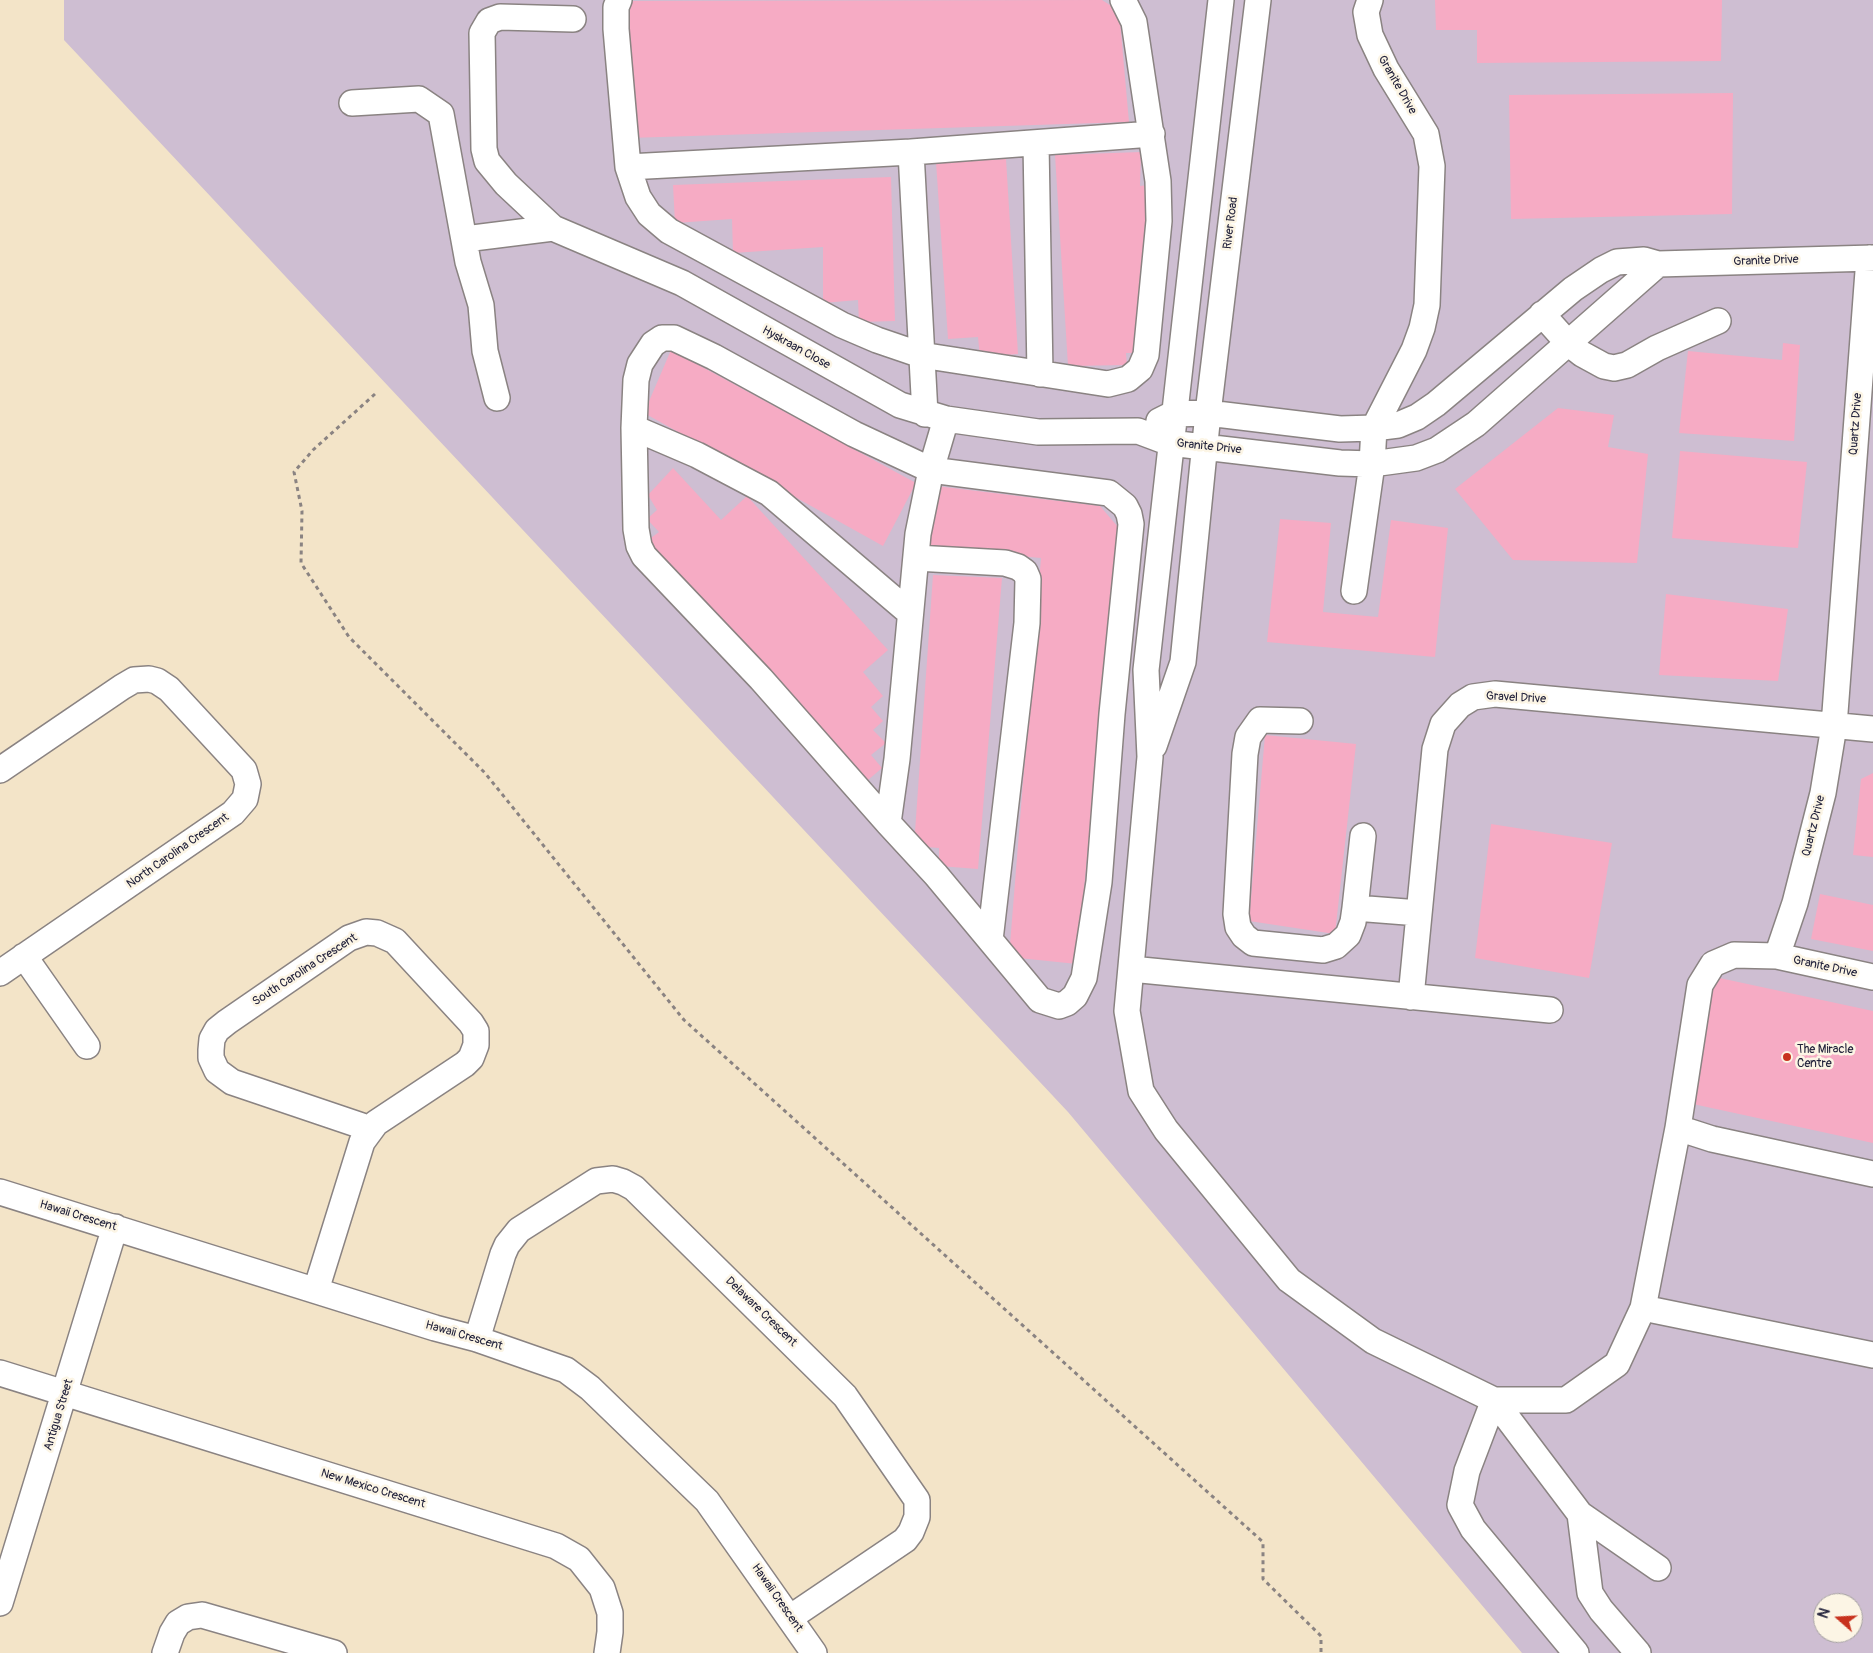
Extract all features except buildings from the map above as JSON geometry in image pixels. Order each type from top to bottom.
[{"type":"street","points":[[619,0],[616,7],[616,29],[628,167],[638,197],[649,214],[669,231],[842,325],[920,355],[1108,384],[1128,379],[1140,369],[1146,355],[1159,221],[1158,180],[1134,22],[1123,0]]},
{"type":"street","points":[[1221,0],[1173,414],[1146,670],[1150,758],[1127,1011],[1141,1091],[1166,1130],[1289,1280],[1373,1341],[1494,1400],[1566,1400],[1617,1364],[1643,1308],[1678,1128],[1700,985],[1713,964],[1734,955],[1777,956]]},
{"type":"street","name":"River Road","points":[[1150,758],[1183,662],[1207,446],[1208,413],[1258,0]]},
{"type":"street","name":"Granite Drive","points":[[1354,591],[1372,464],[1374,428],[1414,350],[1422,328],[1427,305],[1432,166],[1426,134],[1386,69],[1370,35],[1366,12],[1370,0]]},
{"type":"street","points":[[553,228],[506,184],[487,160],[484,149],[482,33],[489,21],[500,16],[573,18]]},
{"type":"street","points":[[352,103],[419,98],[441,114],[468,262],[481,305],[485,351],[497,398]]},
{"type":"street","points":[[628,167],[911,152],[1152,134]]},
{"type":"street","points":[[1036,143],[1040,374]]},
{"type":"street","points":[[888,823],[897,759],[918,534],[931,470],[935,416],[920,355],[911,152]]},
{"type":"street","points":[[465,239],[553,228]]},
{"type":"street","name":"Hyskraan Close","points":[[553,228],[682,283],[900,405],[935,416],[1038,432],[1138,431]]},
{"type":"street","name":"Granite Drive","points":[[1138,431],[1173,414],[1208,413],[1340,429],[1398,425],[1430,408],[1585,279],[1617,262],[1644,260],[1658,264],[1871,258]]},
{"type":"street","name":"Quartz Drive","points":[[1777,956],[1795,903],[1823,793],[1834,726],[1871,258]]},
{"type":"street","name":"Granite Drive","points":[[1138,431],[1170,443],[1340,463],[1372,464],[1416,458],[1437,450],[1476,424],[1658,264]]},
{"type":"street","points":[[1542,314],[1568,343],[1582,354],[1604,366],[1614,368],[1627,365],[1657,348],[1718,321]]},
{"type":"street","points":[[662,338],[674,338],[714,357],[854,434],[931,470],[1109,493],[1125,506],[1131,524],[1098,882],[1084,978],[1075,996],[1067,1004],[1059,1006],[1040,1000],[936,875],[761,679],[644,556],[639,546],[636,529],[634,428],[636,380],[640,364],[653,344],[662,338]]},
{"type":"street","points":[[634,428],[697,455],[768,493],[910,613]]},
{"type":"street","points":[[916,558],[1005,563],[1018,567],[1025,572],[1028,579],[1022,670],[990,940]]},
{"type":"street","name":"North Carolina Crescent","points":[[0,770],[122,687],[134,680],[150,679],[169,689],[244,770],[248,784],[245,799],[233,813],[0,972]]},
{"type":"street","name":"Gravel Drive","points":[[1411,997],[1438,737],[1449,716],[1460,705],[1473,697],[1495,694],[1873,729]]},
{"type":"street","points":[[1300,722],[1260,720],[1248,737],[1244,754],[1236,914],[1238,927],[1244,936],[1253,943],[1323,950],[1336,946],[1348,935],[1354,922],[1363,836]]},
{"type":"street","points":[[1355,908],[1419,912]]},
{"type":"street","name":"South Carolina Crescent","points":[[316,1290],[362,1142],[376,1123],[464,1064],[474,1052],[477,1038],[470,1023],[395,941],[377,933],[366,932],[349,938],[227,1022],[217,1030],[212,1039],[211,1050],[217,1071],[232,1082],[371,1129]]},
{"type":"street","points":[[24,956],[87,1046]]},
{"type":"street","name":"Granite Drive","points":[[1777,956],[1873,977]]},
{"type":"street","points":[[1131,969],[1550,1010]]},
{"type":"street","points":[[1678,1128],[1712,1139],[1873,1174]]},
{"type":"street","name":"Delaware Crescent","points":[[477,1339],[503,1254],[507,1244],[519,1230],[596,1181],[613,1179],[634,1188],[845,1396],[917,1500],[917,1517],[911,1532],[905,1540],[791,1617]]},
{"type":"street","name":"Hawaii Crescent","points":[[0,1192],[435,1328],[477,1339],[558,1366],[576,1376],[707,1502],[791,1617],[814,1653]]},
{"type":"street","name":"Antigua Street","points":[[0,1603],[66,1394],[115,1227]]},
{"type":"street","points":[[1643,1308],[1873,1356]]},
{"type":"street","name":"New Mexico Crescent","points":[[0,1373],[542,1541],[570,1552],[596,1578],[607,1600],[610,1632],[607,1653]]},
{"type":"street","points":[[1494,1400],[1580,1514],[1658,1568]]},
{"type":"street","points":[[1494,1400],[1467,1471],[1460,1505],[1473,1529],[1576,1653]]},
{"type":"street","points":[[1580,1514],[1590,1593],[1601,1610],[1638,1653]]},
{"type":"street","points":[[165,1653],[172,1633],[178,1623],[188,1617],[202,1615],[334,1653]]},
{"type":"path","points":[[375,394],[313,450],[294,472],[302,511],[301,563],[349,637],[485,773],[684,1020],[1263,1542],[1263,1579],[1321,1636],[1321,1653]]},
{"type":"shaded area","points":[[64,0],[1873,0],[1873,1653],[1522,1653],[1068,1112],[64,40]]},
{"type":"place","name":"The Miracle Centre","points":[[1787,1057]]}]
